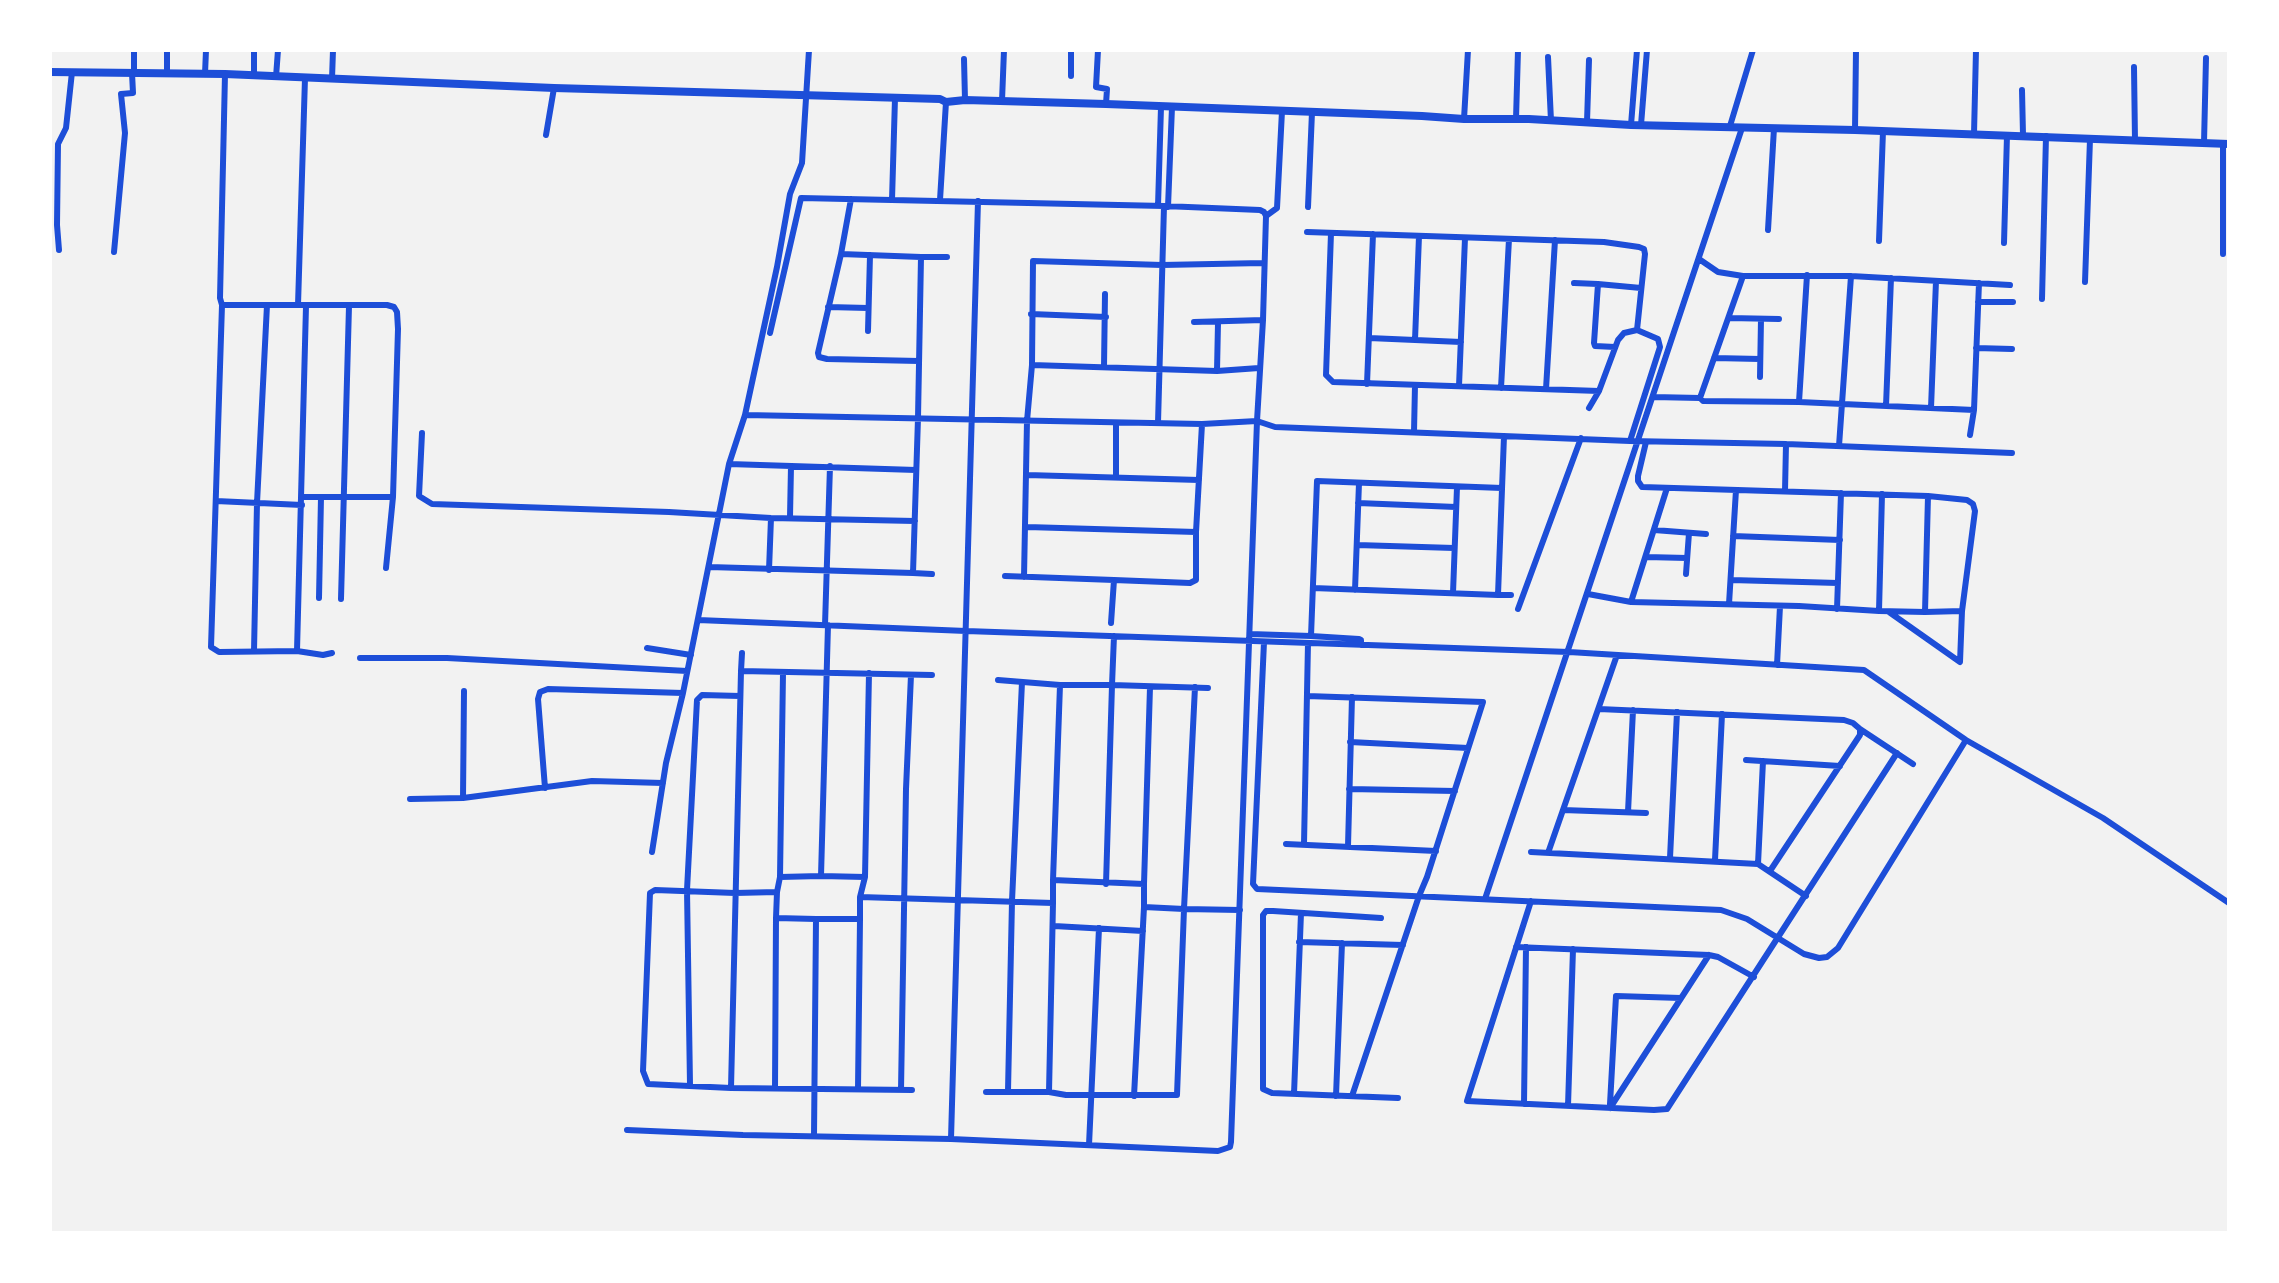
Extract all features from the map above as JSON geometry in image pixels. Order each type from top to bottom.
[{"type":"main road","points":[[50,72],[225,74],[554,88],[940,99],[946,102],[1106,104],[2226,144]]},
{"type":"street","points":[[114,252],[125,133],[121,94],[133,93],[134,50]]},
{"type":"street","points":[[167,50],[167,74]]},
{"type":"street","points":[[205,74],[206,50]]},
{"type":"street","points":[[254,50],[254,76]]},
{"type":"street","points":[[276,77],[278,50]]},
{"type":"street","points":[[332,79],[333,50]]},
{"type":"street","points":[[652,852],[663,783],[729,464],[745,415],[790,194],[802,163],[809,50]]},
{"type":"street","points":[[1002,101],[1004,50]]},
{"type":"street","points":[[1071,50],[1071,76]]},
{"type":"street","points":[[1098,50],[1096,87],[1107,89],[1106,104]]},
{"type":"street","points":[[1464,119],[1468,50]]},
{"type":"street","points":[[1516,119],[1518,50]]},
{"type":"street","points":[[1636,125],[1637,50]]},
{"type":"street","points":[[1636,125],[1647,50]]},
{"type":"street","points":[[1730,126],[1753,50]]},
{"type":"street","points":[[1855,130],[1856,50]]},
{"type":"street","points":[[1974,134],[1976,50]]},
{"type":"street","points":[[1548,57],[1551,121]]},
{"type":"street","points":[[2204,143],[2206,58]]},
{"type":"street","points":[[964,59],[965,100]]},
{"type":"street","points":[[1587,122],[1589,60]]},
{"type":"street","points":[[2134,67],[2135,141]]},
{"type":"street","points":[[59,250],[57,154],[66,128],[72,72]]},
{"type":"street","points":[[225,74],[222,305],[211,647],[219,652],[332,653]]},
{"type":"street","points":[[297,651],[302,501],[305,78]]},
{"type":"street","points":[[546,135],[554,88]]},
{"type":"street","points":[[2022,90],[2023,135]]},
{"type":"street","points":[[892,200],[895,98]]},
{"type":"street","points":[[940,200],[946,102]]},
{"type":"street","points":[[1158,423],[1163,206],[1161,107]]},
{"type":"street","points":[[1163,206],[1172,107]]},
{"type":"street","points":[[1266,216],[1277,208],[1282,111]]},
{"type":"street","points":[[1308,207],[1312,112]]},
{"type":"street","points":[[1485,899],[1642,442],[1653,397],[1742,128]]},
{"type":"street","points":[[1768,230],[1774,128]]},
{"type":"street","points":[[1879,241],[1883,131]]},
{"type":"street","points":[[2004,243],[2007,135]]},
{"type":"street","points":[[2042,299],[2046,136]]},
{"type":"street","points":[[2085,282],[2090,139]]},
{"type":"street","points":[[2223,254],[2226,144]]},
{"type":"street","points":[[627,1130],[951,1139],[1218,1151],[1230,1147],[1266,216],[1260,210],[1163,206],[799,199],[770,333]]},
{"type":"street","points":[[851,199],[819,357],[919,361]]},
{"type":"street","points":[[951,1139],[978,201]]},
{"type":"street","points":[[1307,232],[1604,242],[1639,247],[1644,249],[1645,254],[1637,330]]},
{"type":"street","points":[[1331,233],[1326,375],[1333,382],[1599,391]]},
{"type":"street","points":[[1367,384],[1373,234]]},
{"type":"street","points":[[1415,340],[1419,236]]},
{"type":"street","points":[[1459,386],[1465,238]]},
{"type":"street","points":[[1501,388],[1509,239]]},
{"type":"street","points":[[1546,389],[1555,240]]},
{"type":"street","points":[[841,254],[947,257]]},
{"type":"street","points":[[868,331],[870,255]]},
{"type":"street","points":[[913,573],[921,257]]},
{"type":"street","points":[[1699,259],[1718,272],[1743,276],[1851,276],[2010,285]]},
{"type":"street","points":[[1024,577],[1033,261],[1162,265],[1263,263]]},
{"type":"street","points":[[1799,402],[1807,275]]},
{"type":"street","points":[[1700,398],[1743,276]]},
{"type":"street","points":[[1839,446],[1851,276]]},
{"type":"street","points":[[1886,406],[1891,278]]},
{"type":"street","points":[[1931,408],[1936,281]]},
{"type":"street","points":[[1574,283],[1641,288]]},
{"type":"street","points":[[1970,435],[1974,410],[1979,283]]},
{"type":"street","points":[[1598,284],[1594,343],[1595,346],[1615,347]]},
{"type":"street","points":[[1104,367],[1105,294]]},
{"type":"street","points":[[1978,302],[2013,302]]},
{"type":"street","points":[[222,305],[394,307],[397,312],[393,497],[386,568]]},
{"type":"street","points":[[254,651],[257,503],[267,305]]},
{"type":"street","points":[[341,599],[349,306]]},
{"type":"street","points":[[828,307],[868,308]]},
{"type":"street","points":[[1031,314],[1106,317]]},
{"type":"street","points":[[1729,318],[1779,319]]},
{"type":"street","points":[[1760,377],[1761,319]]},
{"type":"street","points":[[1194,322],[1263,320]]},
{"type":"street","points":[[1217,371],[1218,323]]},
{"type":"street","points":[[1589,408],[1624,333],[1637,330],[1658,339],[1660,347],[1630,441]]},
{"type":"street","points":[[1369,338],[1461,342]]},
{"type":"street","points":[[1976,348],[2012,349]]},
{"type":"street","points":[[1714,358],[1760,359]]},
{"type":"street","points":[[1032,365],[1217,371],[1259,368]]},
{"type":"street","points":[[1414,432],[1415,385]]},
{"type":"street","points":[[1653,397],[1974,410]]},
{"type":"street","points":[[745,415],[1116,423],[1257,421],[1275,427],[2012,453]]},
{"type":"street","points":[[1116,423],[1116,477]]},
{"type":"street","points":[[1005,576],[1194,582],[1197,577],[1196,532],[1202,424]]},
{"type":"street","points":[[422,433],[419,496],[432,504],[915,521]]},
{"type":"street","points":[[1498,595],[1504,436]]},
{"type":"street","points":[[1518,609],[1581,438]]},
{"type":"street","points":[[1642,442],[1638,481],[1642,487],[1928,496],[1967,500],[1973,504],[1975,511],[1962,611],[1960,662],[1887,611]]},
{"type":"street","points":[[1785,491],[1786,444]]},
{"type":"street","points":[[729,464],[916,470]]},
{"type":"street","points":[[790,517],[791,466]]},
{"type":"street","points":[[821,876],[830,466]]},
{"type":"street","points":[[1027,475],[1199,480]]},
{"type":"street","points":[[1304,844],[1317,481],[1502,488]]},
{"type":"street","points":[[1355,590],[1359,483]]},
{"type":"street","points":[[1453,593],[1457,487]]},
{"type":"street","points":[[1631,602],[1667,488]]},
{"type":"street","points":[[1729,604],[1736,490]]},
{"type":"street","points":[[1837,609],[1841,493]]},
{"type":"street","points":[[1879,611],[1882,494]]},
{"type":"street","points":[[1925,612],[1928,496]]},
{"type":"street","points":[[216,501],[257,503],[321,497],[393,497]]},
{"type":"street","points":[[319,598],[321,497]]},
{"type":"street","points":[[1358,503],[1456,507]]},
{"type":"street","points":[[769,570],[771,518]]},
{"type":"street","points":[[1027,527],[1196,532]]},
{"type":"street","points":[[1654,530],[1706,534]]},
{"type":"street","points":[[1686,574],[1689,533]]},
{"type":"street","points":[[1733,536],[1840,540]]},
{"type":"street","points":[[1357,545],[1454,548]]},
{"type":"street","points":[[1646,557],[1687,558]]},
{"type":"street","points":[[709,567],[932,574]]},
{"type":"street","points":[[1111,623],[1114,580]]},
{"type":"street","points":[[1731,580],[1838,583]]},
{"type":"street","points":[[1313,588],[1511,595]]},
{"type":"street","points":[[1588,594],[1631,602],[1962,611]]},
{"type":"street","points":[[1777,665],[1780,606]]},
{"type":"street","points":[[698,620],[1114,636],[1310,639],[1361,645],[1569,652],[1864,670],[1966,740],[2103,818],[2229,903]]},
{"type":"street","points":[[1106,884],[1114,636]]},
{"type":"street","points":[[1250,638],[1264,642],[1310,639]]},
{"type":"street","points":[[1264,642],[1254,887],[1721,910],[1747,919],[1804,954],[1827,957],[1838,948],[1966,740]]},
{"type":"street","points":[[647,648],[691,655]]},
{"type":"street","points":[[731,1088],[742,653]]},
{"type":"street","points":[[1548,853],[1617,655]]},
{"type":"street","points":[[360,658],[459,658],[687,671]]},
{"type":"street","points":[[741,671],[932,675]]},
{"type":"street","points":[[775,1088],[783,673]]},
{"type":"street","points":[[858,1089],[860,897],[865,877],[869,673]]},
{"type":"street","points":[[901,1090],[911,675]]},
{"type":"street","points":[[998,680],[1060,685],[1208,688]]},
{"type":"street","points":[[1008,1091],[1012,901],[1022,682]]},
{"type":"street","points":[[1049,1092],[1060,685]]},
{"type":"street","points":[[1134,1096],[1144,907],[1150,687]]},
{"type":"street","points":[[986,1092],[1174,1096],[1178,1092],[1195,687]]},
{"type":"street","points":[[545,788],[540,692],[548,689],[683,693]]},
{"type":"street","points":[[463,798],[464,691]]},
{"type":"street","points":[[690,1085],[687,890],[697,698],[702,695],[740,696]]},
{"type":"street","points":[[1307,696],[1483,702],[1436,851],[1352,1096]]},
{"type":"street","points":[[1348,846],[1352,697]]},
{"type":"street","points":[[1599,709],[1844,720],[1913,764]]},
{"type":"street","points":[[1628,812],[1633,710]]},
{"type":"street","points":[[1670,858],[1677,712]]},
{"type":"street","points":[[1715,860],[1722,714]]},
{"type":"street","points":[[1770,871],[1860,735],[1860,729]]},
{"type":"street","points":[[1350,742],[1468,748]]},
{"type":"street","points":[[1531,901],[1467,1101],[1667,1109],[1897,753]]},
{"type":"street","points":[[1746,760],[1840,766]]},
{"type":"street","points":[[1758,864],[1763,761]]},
{"type":"street","points":[[410,799],[463,798],[601,780],[663,783]]},
{"type":"street","points":[[1349,789],[1455,791]]},
{"type":"street","points":[[1563,810],[1646,813]]},
{"type":"street","points":[[1286,844],[1436,851]]},
{"type":"street","points":[[1531,852],[1758,864],[1806,896]]},
{"type":"street","points":[[780,877],[865,877]]},
{"type":"street","points":[[1053,880],[1144,884]]},
{"type":"street","points":[[777,892],[655,890],[650,893],[643,1071],[648,1084],[912,1090]]},
{"type":"street","points":[[860,897],[1053,903]]},
{"type":"street","points":[[1144,907],[1240,910]]},
{"type":"street","points":[[1381,918],[1266,911],[1263,915],[1263,1089],[1272,1093],[1398,1098]]},
{"type":"street","points":[[1294,1094],[1301,913]]},
{"type":"street","points":[[776,918],[860,919]]},
{"type":"street","points":[[814,1136],[816,919]]},
{"type":"street","points":[[1054,926],[1143,931]]},
{"type":"street","points":[[1089,1145],[1099,928]]},
{"type":"street","points":[[1299,942],[1403,945]]},
{"type":"street","points":[[1336,1096],[1342,943]]},
{"type":"street","points":[[1516,947],[1709,955],[1754,977]]},
{"type":"street","points":[[1524,1104],[1526,947]]},
{"type":"street","points":[[1568,1106],[1573,949]]},
{"type":"street","points":[[1610,1108],[1709,955]]},
{"type":"street","points":[[1610,1108],[1616,996],[1681,998]]}]
